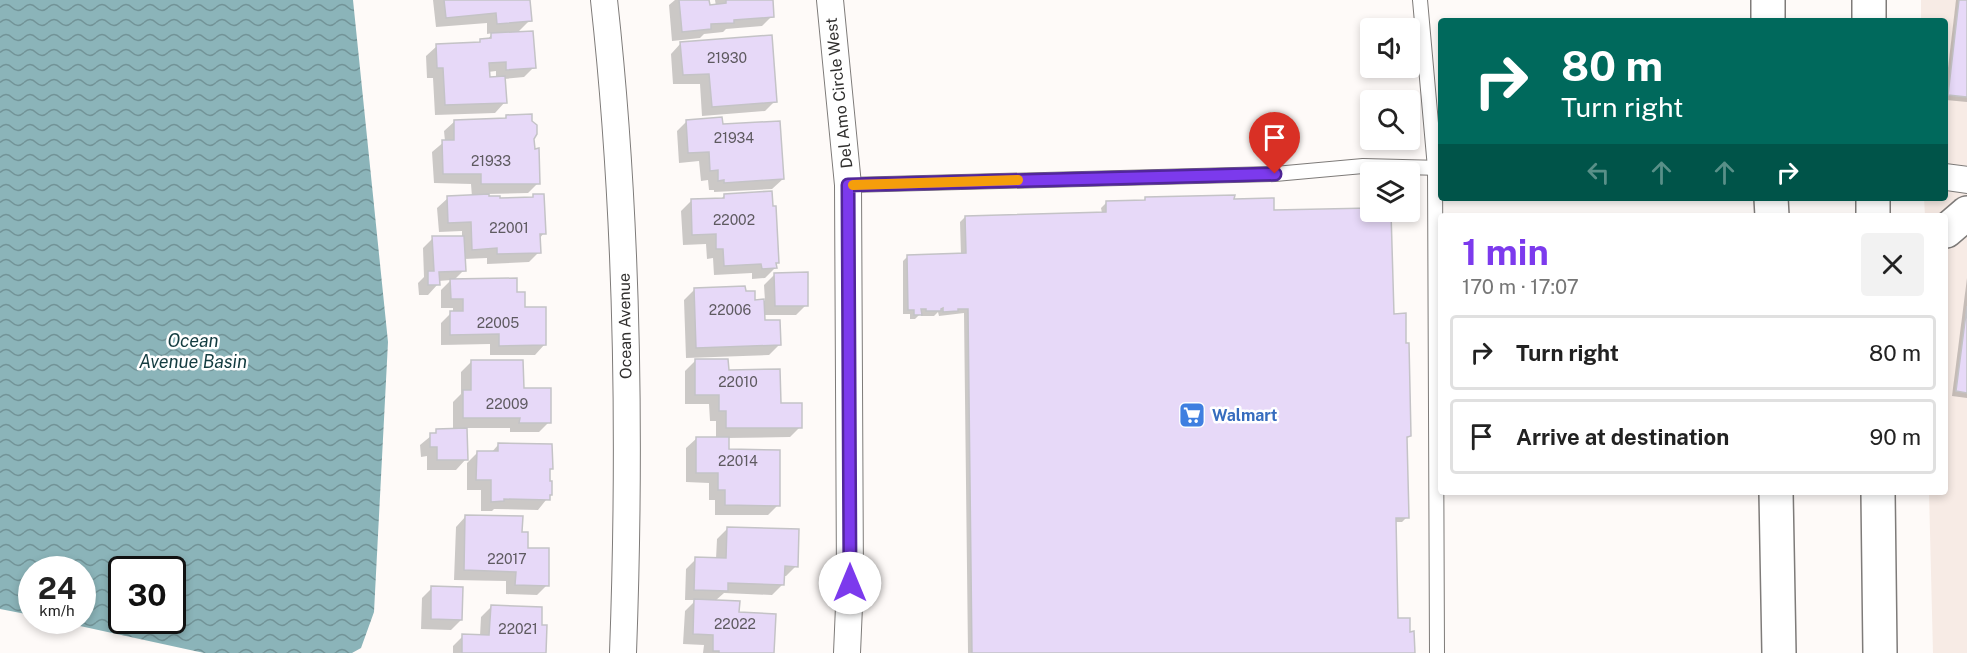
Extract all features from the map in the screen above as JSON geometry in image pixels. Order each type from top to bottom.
[{"type":"main road","points":[[1768,0],[1768,18]]},
{"type":"main road","points":[[1869,0],[1869,18]]},
{"type":"main road","points":[[1948,229],[1967,213]]},
{"type":"main road","points":[[1776,495],[1779,653]]},
{"type":"main road","points":[[1878,495],[1880,653]]},
{"type":"street","name":"Ocean Avenue","points":[[604,0],[611,63],[625,294],[628,526],[623,653]]},
{"type":"street","name":"Del Amo Circle West","points":[[830,0],[848,185],[850,583],[847,653]]},
{"type":"street","points":[[1948,177],[1967,180]]},
{"type":"lane","points":[[1420,0],[1438,168],[1437,653]]},
{"type":"lane","points":[[848,185],[1275,174],[1363,166],[1438,168]]},
{"type":"shaded area","points":[[1921,0],[1967,0],[1967,653],[1933,653],[1929,495],[1948,495],[1948,213],[1925,213],[1924,201],[1948,201],[1948,18],[1921,18]]},
{"type":"water","name":"Ocean Avenue Basin","points":[[0,0],[353,0],[388,342],[374,612],[361,648],[352,653],[204,653],[117,634],[186,634],[186,556],[108,556],[108,632],[96,629],[96,556],[18,556],[18,612],[0,609]]},
{"type":"building","points":[[444,0],[530,0],[532,21],[497,24],[496,13],[446,18]]},
{"type":"building","points":[[679,0],[709,0],[710,5],[726,3],[726,0],[773,0],[774,17],[734,20],[734,23],[711,24],[711,29],[682,32]]},
{"type":"building","points":[[1959,0],[1967,0],[1967,97],[1948,95]]},
{"type":"building","points":[[533,31],[536,68],[506,70],[506,62],[489,63],[490,77],[505,76],[507,103],[445,105],[443,68],[437,68],[436,44],[480,42],[480,39],[491,38],[491,33]]},
{"type":"building","points":[[772,35],[777,102],[712,107],[709,74],[683,75],[680,42]]},
{"type":"building","points":[[532,114],[532,121],[537,125],[537,134],[534,139],[535,149],[539,148],[540,184],[481,184],[481,174],[443,174],[442,140],[454,140],[454,120],[506,118],[506,115]]},
{"type":"building","points":[[722,117],[723,124],[780,121],[784,179],[724,183],[724,180],[718,181],[718,170],[710,171],[709,152],[688,153],[686,120]]},
{"type":"building","points":[[772,191],[773,206],[776,206],[779,263],[776,263],[777,268],[762,269],[761,264],[724,266],[723,249],[716,249],[716,234],[692,235],[691,199],[724,198],[724,194]]},
{"type":"building","points":[[489,194],[489,196],[500,196],[500,198],[533,197],[533,194],[544,194],[546,234],[540,234],[541,253],[497,254],[497,248],[472,250],[471,222],[448,223],[447,196]]},
{"type":"building","points":[[1235,195],[1234,199],[1274,198],[1274,210],[1360,208],[1360,222],[1391,222],[1394,314],[1406,313],[1406,343],[1409,343],[1411,436],[1407,437],[1409,518],[1396,518],[1398,618],[1410,618],[1410,632],[1414,631],[1415,653],[972,653],[968,309],[943,312],[943,308],[941,311],[921,309],[922,315],[914,315],[914,310],[908,310],[907,255],[966,253],[965,216],[1106,212],[1106,201],[1145,200],[1145,197]]},
{"type":"building","points":[[432,236],[464,236],[466,271],[439,272],[440,285],[428,285],[428,271],[434,271]]},
{"type":"building","points":[[808,272],[808,306],[775,306],[774,273]]},
{"type":"building","points":[[517,278],[517,292],[525,292],[525,307],[546,307],[546,345],[499,346],[499,334],[450,335],[450,311],[463,311],[463,299],[451,299],[450,279]]},
{"type":"building","points":[[745,286],[746,291],[755,291],[755,300],[764,299],[765,320],[780,320],[781,345],[696,348],[694,288]]},
{"type":"building","points":[[1967,306],[1967,393],[1956,391]]},
{"type":"building","points":[[695,359],[728,359],[729,370],[780,369],[781,403],[802,403],[802,428],[726,428],[726,411],[719,411],[719,395],[695,395]]},
{"type":"building","points":[[471,360],[523,360],[524,388],[551,388],[551,423],[519,423],[520,418],[463,418],[463,390],[471,390]]},
{"type":"building","points":[[467,428],[468,460],[437,460],[437,447],[430,447],[430,433],[436,433],[436,429]]},
{"type":"building","points":[[696,437],[729,437],[729,449],[780,450],[780,506],[725,505],[725,490],[718,490],[718,473],[696,473]]},
{"type":"building","points":[[498,443],[552,444],[553,469],[550,469],[552,495],[550,495],[550,500],[504,499],[504,501],[491,502],[491,480],[476,480],[477,451],[498,451]]},
{"type":"building","points":[[465,515],[523,516],[522,532],[528,532],[528,548],[549,548],[549,586],[515,585],[516,572],[464,570]]},
{"type":"building","points":[[727,527],[799,529],[798,567],[785,566],[784,585],[728,583],[728,591],[694,590],[695,557],[726,558]]},
{"type":"building","points":[[431,586],[463,587],[462,620],[431,619]]},
{"type":"building","points":[[694,599],[740,601],[739,612],[776,614],[774,653],[719,653],[719,651],[713,651],[713,635],[693,634]]},
{"type":"building","points":[[491,605],[542,607],[542,625],[547,625],[546,653],[462,653],[462,634],[489,635]]},
{"type":"slow traffic","points":[[853,185],[1018,180]]},
{"type":"place","name":"Walmart","points":[[1192,415]]},
{"type":"route","points":[[850,583],[848,185],[1275,174]]}]
